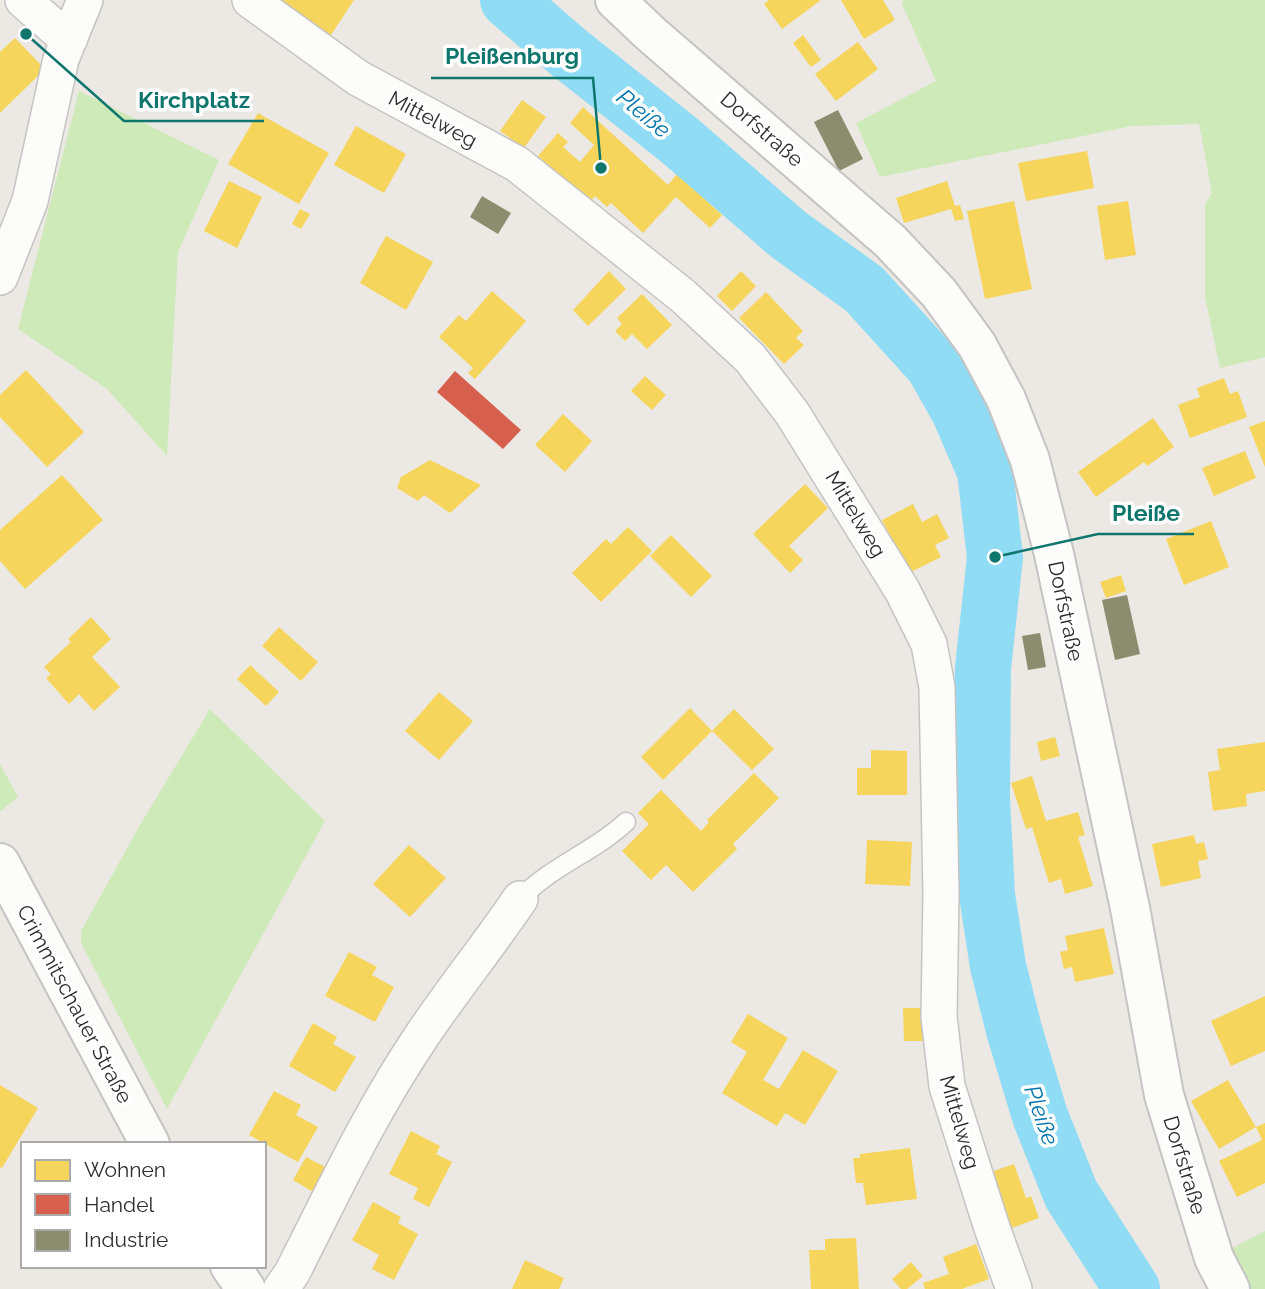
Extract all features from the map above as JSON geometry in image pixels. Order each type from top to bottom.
[{"type":"street","points":[[23,0],[64,36],[70,38]]},
{"type":"street","points":[[0,277],[30,201],[61,59],[85,0]]},
{"type":"street","name":"Mittelweg","points":[[250,0],[358,78],[517,164],[683,296],[750,358],[792,413],[902,590],[929,644],[937,687],[939,1017],[947,1086],[1014,1289]]},
{"type":"street","name":"Dorfstraße","points":[[615,0],[890,241],[939,293],[970,334],[1006,400],[1030,460],[1054,554],[1130,908],[1164,1096],[1214,1258],[1230,1289]]},
{"type":"street","name":"Crimmitschauer Straße","points":[[0,863],[149,1142]]},
{"type":"street","points":[[281,1289],[363,1132],[396,1078],[423,1034],[520,899]]},
{"type":"street","points":[[231,1268],[246,1289]]},
{"type":"lane","points":[[520,899],[534,884],[608,839],[626,822]]},
{"type":"green space","points":[[903,0],[1265,0],[1265,357],[1220,368],[1205,297],[1205,204],[1212,193],[1199,124],[1132,126],[880,177],[856,123],[936,81],[902,4]]},
{"type":"green space","points":[[79,91],[219,160],[178,252],[167,456],[107,389],[18,329]]},
{"type":"green space","points":[[210,709],[325,821],[167,1109],[81,943],[81,931],[140,825]]},
{"type":"green space","points":[[0,764],[18,797],[0,812]]},
{"type":"green space","points":[[1265,1231],[1265,1289],[1234,1289],[1217,1256]]},
{"type":"building: Wohnen","points":[[275,0],[354,0],[329,38]]},
{"type":"building: Wohnen","points":[[769,0],[821,0],[782,29],[764,4]]},
{"type":"building: Wohnen","points":[[841,0],[883,0],[895,20],[864,39]]},
{"type":"building: Wohnen","points":[[803,35],[821,60],[811,67],[793,43]]},
{"type":"building: Wohnen","points":[[15,38],[45,69],[0,113],[0,52]]},
{"type":"building: Wohnen","points":[[858,42],[878,69],[836,101],[815,74]]},
{"type":"building: Wohnen","points":[[522,100],[546,117],[524,148],[500,131]]},
{"type":"building: Wohnen","points":[[583,107],[668,185],[677,174],[722,215],[710,228],[676,197],[643,233],[611,203],[607,207],[595,196],[590,202],[538,156],[558,133],[568,142],[563,147],[580,162],[594,145],[570,123]]},
{"type":"building: Wohnen","points":[[258,113],[329,153],[299,204],[228,164]]},
{"type":"building: Wohnen","points":[[356,126],[406,154],[384,193],[334,165]]},
{"type":"building: Wohnen","points":[[1087,151],[1094,188],[1026,201],[1018,163]]},
{"type":"building: Wohnen","points":[[229,181],[262,197],[237,248],[204,231]]},
{"type":"building: Wohnen","points":[[947,181],[955,206],[960,205],[964,219],[955,221],[951,209],[904,223],[896,198]]},
{"type":"building: Wohnen","points":[[1014,201],[1032,289],[985,299],[967,211]]},
{"type":"building: Wohnen","points":[[1128,201],[1136,255],[1105,260],[1097,206]]},
{"type":"building: Wohnen","points":[[300,209],[310,214],[301,229],[292,224]]},
{"type":"building: Wohnen","points":[[386,236],[433,262],[406,310],[360,283]]},
{"type":"building: Wohnen","points":[[609,271],[626,289],[588,326],[573,310]]},
{"type":"building: Wohnen","points":[[741,271],[756,286],[732,311],[717,296]]},
{"type":"building: Wohnen","points":[[492,291],[526,321],[475,379],[468,373],[473,368],[439,337],[459,315],[466,321]]},
{"type":"building: Wohnen","points":[[766,292],[803,331],[796,338],[804,345],[784,364],[739,318]]},
{"type":"building: Wohnen","points":[[642,294],[672,325],[647,349],[632,334],[625,341],[615,331],[622,324],[617,318]]},
{"type":"building: Wohnen","points":[[26,370],[84,432],[47,467],[0,417],[0,395]]},
{"type":"building: Wohnen","points":[[645,376],[666,395],[652,410],[631,391]]},
{"type":"building: Wohnen","points":[[1224,378],[1230,394],[1238,391],[1247,417],[1190,438],[1178,405],[1200,397],[1197,388]]},
{"type":"building: Wohnen","points":[[563,414],[592,441],[565,472],[535,445]]},
{"type":"building: Wohnen","points":[[1153,418],[1174,447],[1147,466],[1144,462],[1096,497],[1078,472]]},
{"type":"building: Wohnen","points":[[1265,421],[1265,467],[1249,427]]},
{"type":"building: Wohnen","points":[[1245,451],[1256,478],[1214,496],[1202,468]]},
{"type":"building: Wohnen","points":[[430,460],[481,485],[450,513],[424,495],[418,501],[397,488],[401,477]]},
{"type":"building: Wohnen","points":[[62,475],[103,520],[25,589],[0,561],[0,530]]},
{"type":"building: Wohnen","points":[[805,484],[828,508],[789,546],[803,560],[790,573],[753,534]]},
{"type":"building: Wohnen","points":[[913,504],[922,522],[937,514],[949,538],[935,545],[941,557],[909,573],[882,520]]},
{"type":"building: Wohnen","points":[[1211,521],[1229,567],[1184,585],[1166,539]]},
{"type":"building: Wohnen","points":[[628,527],[652,551],[601,602],[572,573],[606,539],[611,544]]},
{"type":"building: Wohnen","points":[[671,535],[712,576],[691,597],[650,556]]},
{"type":"building: Wohnen","points":[[1121,575],[1126,591],[1106,598],[1100,582]]},
{"type":"building: Wohnen","points":[[91,617],[111,639],[92,657],[120,687],[94,711],[79,694],[69,704],[46,678],[51,674],[44,667],[71,642],[68,639]]},
{"type":"building: Wohnen","points":[[279,627],[318,662],[301,681],[262,646]]},
{"type":"building: Wohnen","points":[[250,665],[279,692],[266,706],[237,679]]},
{"type":"building: Wohnen","points":[[439,692],[473,721],[439,760],[405,731]]},
{"type":"building: Wohnen","points":[[690,708],[712,731],[663,780],[641,757]]},
{"type":"building: Wohnen","points":[[734,709],[774,749],[752,770],[712,731]]},
{"type":"building: Wohnen","points":[[1055,737],[1060,756],[1041,761],[1037,742]]},
{"type":"building: Wohnen","points":[[1265,742],[1265,791],[1246,794],[1247,806],[1213,811],[1208,772],[1220,770],[1217,749]]},
{"type":"building: Wohnen","points":[[871,750],[907,751],[907,795],[857,795],[857,768],[871,768]]},
{"type":"building: Wohnen","points":[[754,773],[779,798],[733,844],[737,849],[693,892],[666,865],[651,880],[622,851],[649,824],[638,813],[661,790],[701,831],[709,822],[707,820]]},
{"type":"building: Wohnen","points":[[1032,776],[1046,821],[1078,812],[1085,835],[1078,837],[1093,886],[1065,894],[1061,879],[1049,883],[1032,827],[1026,829],[1011,783]]},
{"type":"building: Wohnen","points":[[1194,835],[1196,844],[1204,842],[1208,859],[1198,861],[1201,878],[1161,887],[1152,844]]},
{"type":"building: Wohnen","points":[[867,840],[912,842],[910,886],[865,884]]},
{"type":"building: Wohnen","points":[[409,845],[446,878],[410,917],[373,884]]},
{"type":"building: Wohnen","points":[[1104,928],[1114,974],[1075,982],[1072,967],[1064,969],[1060,952],[1068,950],[1065,936]]},
{"type":"building: Wohnen","points":[[349,952],[377,967],[372,975],[394,987],[375,1022],[325,996]]},
{"type":"building: Wohnen","points":[[1265,996],[1265,1051],[1231,1066],[1211,1021]]},
{"type":"building: Wohnen","points":[[903,1008],[926,1008],[926,1041],[904,1041]]},
{"type":"building: Wohnen","points":[[748,1014],[788,1038],[763,1080],[779,1089],[803,1050],[838,1071],[805,1125],[785,1113],[777,1126],[722,1093],[747,1052],[731,1042]]},
{"type":"building: Wohnen","points":[[313,1023],[337,1037],[333,1044],[356,1057],[335,1092],[289,1066]]},
{"type":"building: Wohnen","points":[[1228,1080],[1256,1127],[1219,1149],[1191,1101]]},
{"type":"building: Wohnen","points":[[0,1085],[38,1108],[2,1168],[0,1167]]},
{"type":"building: Wohnen","points":[[274,1091],[301,1105],[296,1115],[318,1127],[298,1162],[249,1135]]},
{"type":"building: Wohnen","points":[[1265,1123],[1265,1183],[1237,1197],[1219,1161],[1262,1140],[1256,1127]]},
{"type":"building: Wohnen","points":[[411,1131],[440,1146],[436,1154],[452,1162],[429,1207],[413,1199],[418,1188],[389,1174]]},
{"type":"building: Wohnen","points":[[910,1148],[917,1199],[866,1205],[863,1183],[856,1183],[853,1158],[860,1158],[860,1154]]},
{"type":"building: Wohnen","points":[[306,1157],[329,1169],[315,1193],[293,1180]]},
{"type":"building: Wohnen","points":[[1014,1164],[1026,1198],[1031,1196],[1039,1218],[1012,1228],[991,1172]]},
{"type":"building: Wohnen","points":[[373,1202],[401,1217],[398,1223],[418,1234],[394,1280],[372,1269],[379,1255],[352,1240]]},
{"type":"building: Wohnen","points":[[856,1238],[859,1289],[811,1289],[809,1250],[825,1250],[825,1239]]},
{"type":"building: Wohnen","points":[[976,1244],[989,1279],[962,1289],[925,1289],[923,1283],[949,1274],[943,1257]]},
{"type":"building: Wohnen","points":[[525,1260],[564,1278],[559,1289],[512,1289]]},
{"type":"building: Wohnen","points":[[911,1262],[923,1276],[907,1289],[901,1289],[892,1279]]},
{"type":"building: Handel","points":[[455,371],[521,430],[503,449],[437,392]]},
{"type":"building: Industrie","points":[[838,110],[863,159],[839,171],[814,122]]},
{"type":"building: Industrie","points":[[482,196],[511,213],[498,234],[470,217]]},
{"type":"building: Industrie","points":[[1127,595],[1140,654],[1115,660],[1102,600]]},
{"type":"building: Industrie","points":[[1040,633],[1046,667],[1028,670],[1022,636]]},
{"type":"waterway","name":"Pleiße","points":[[508,0],[568,52],[679,140],[789,235],[864,289],[933,365],[959,411],[985,471],[995,557],[983,668],[982,799],[987,895],[998,966],[1040,1116],[1071,1194],[1132,1289]]},
{"type":"place","name":"Kirchplatz","points":[[26,34]]},
{"type":"place","name":"Pleißenburg","points":[[601,168]]},
{"type":"place","name":"Pleiße","points":[[995,557]]}]
